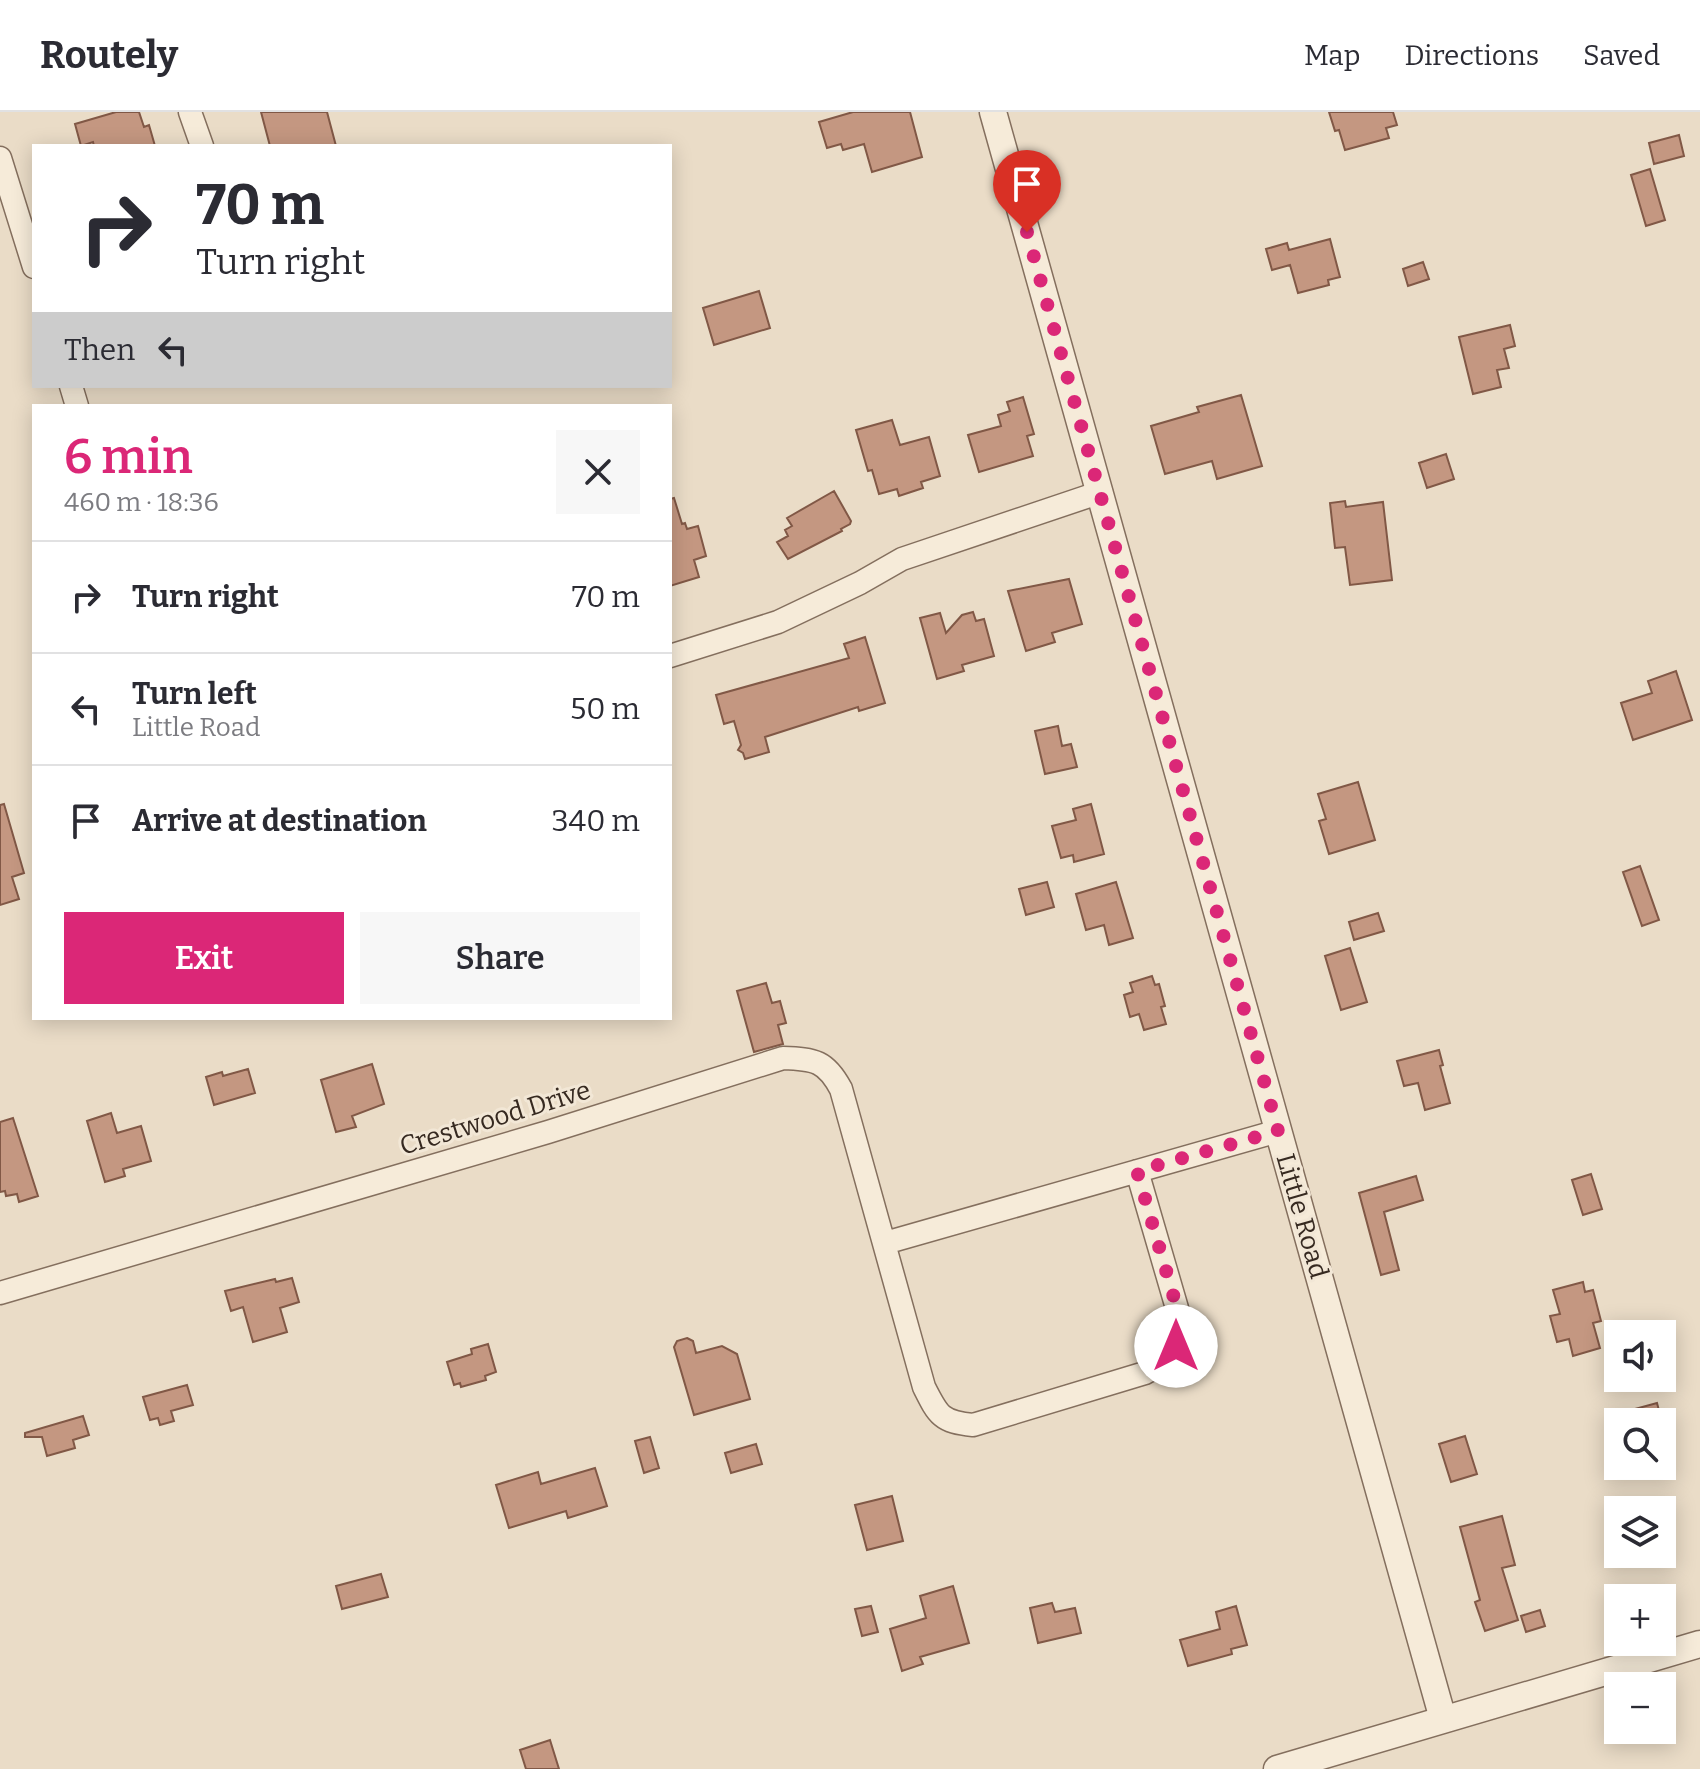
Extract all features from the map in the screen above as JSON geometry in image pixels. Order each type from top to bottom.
[{"type":"street","points":[[190,112],[201,144]]},
{"type":"street","name":"Little Road","points":[[993,112],[1443,1719]]},
{"type":"street","points":[[0,158],[32,261]]},
{"type":"street","points":[[672,655],[778,622],[902,559],[1101,492]]},
{"type":"street","name":"Crestwood Drive","points":[[0,1293],[548,1132],[783,1058],[808,1059],[830,1069],[841,1089],[885,1243]]},
{"type":"street","points":[[1137,1171],[1181,1322],[1176,1346],[1168,1361],[1145,1373],[973,1425],[950,1423],[935,1408],[924,1387],[885,1243],[1137,1171],[1278,1131]]},
{"type":"street","points":[[1277,1769],[1700,1644]]},
{"type":"building","points":[[116,112],[139,112],[144,127],[149,125],[154,144],[80,144],[75,124]]},
{"type":"building","points":[[261,112],[327,112],[335,144],[269,144]]},
{"type":"building","points":[[853,112],[910,112],[922,157],[872,172],[864,144],[843,150],[841,144],[827,148],[819,122]]},
{"type":"building","points":[[1329,112],[1393,112],[1397,125],[1386,128],[1389,138],[1345,150]]},
{"type":"building","points":[[1679,135],[1684,156],[1654,164],[1649,143]]},
{"type":"building","points":[[1650,169],[1665,220],[1646,226],[1631,175]]},
{"type":"building","points":[[1330,239],[1340,277],[1328,280],[1329,285],[1298,293],[1290,265],[1272,270],[1266,249],[1287,243],[1289,250]]},
{"type":"building","points":[[1423,262],[1429,279],[1408,286],[1403,269]]},
{"type":"building","points":[[759,291],[770,328],[714,345],[703,308]]},
{"type":"building","points":[[1510,325],[1515,346],[1504,349],[1509,368],[1497,370],[1501,387],[1473,394],[1459,337]]},
{"type":"building","points":[[1241,395],[1262,466],[1217,479],[1212,461],[1165,474],[1151,426],[1199,412],[1197,407]]},
{"type":"building","points":[[1023,397],[1034,434],[1027,436],[1033,456],[979,472],[968,435],[1001,426],[998,415],[1010,411],[1007,402]]},
{"type":"building","points":[[892,420],[900,445],[929,437],[940,476],[921,482],[923,488],[899,496],[897,489],[879,494],[872,470],[868,471],[856,430]]},
{"type":"building","points":[[1446,454],[1454,479],[1427,488],[1419,463]]},
{"type":"building","points":[[834,491],[850,524],[788,559],[777,542],[788,536],[785,530],[792,526],[787,518]]},
{"type":"building","points":[[672,498],[682,524],[685,523],[687,529],[698,526],[706,556],[694,560],[699,577],[672,585]]},
{"type":"building","points":[[1345,501],[1346,507],[1383,502],[1392,580],[1350,585],[1345,547],[1335,548],[1330,503]]},
{"type":"building","points":[[1069,579],[1082,624],[1052,633],[1055,642],[1026,651],[1008,591]]},
{"type":"building","points":[[973,612],[976,621],[984,619],[994,656],[962,665],[964,671],[937,679],[920,618],[940,613],[946,633],[962,615]]},
{"type":"building","points":[[865,637],[885,703],[859,711],[858,707],[765,737],[769,752],[745,759],[738,750],[741,745],[734,721],[724,724],[716,695],[849,658],[844,644]]},
{"type":"building","points":[[1676,671],[1692,720],[1633,740],[1621,703],[1652,693],[1648,681]]},
{"type":"building","points":[[1058,726],[1062,746],[1071,744],[1077,767],[1045,774],[1035,731]]},
{"type":"building","points":[[1358,782],[1375,840],[1329,854],[1319,821],[1326,819],[1318,794]]},
{"type":"building","points":[[4,804],[24,873],[12,877],[19,899],[0,905],[0,805]]},
{"type":"building","points":[[1091,804],[1104,854],[1074,862],[1073,855],[1061,858],[1052,826],[1076,820],[1073,809]]},
{"type":"building","points":[[1640,866],[1659,920],[1642,926],[1623,872]]},
{"type":"building","points":[[1047,882],[1054,907],[1026,915],[1019,889]]},
{"type":"building","points":[[1116,882],[1133,938],[1109,945],[1104,925],[1086,930],[1076,894]]},
{"type":"building","points":[[1378,913],[1384,931],[1354,940],[1349,922]]},
{"type":"building","points":[[1350,948],[1367,1002],[1341,1010],[1325,956]]},
{"type":"building","points":[[1152,976],[1155,985],[1159,984],[1166,1024],[1144,1030],[1139,1014],[1130,1017],[1124,995],[1133,992],[1130,983]]},
{"type":"building","points":[[766,983],[772,1003],[780,1001],[786,1023],[778,1025],[783,1044],[754,1052],[737,991]]},
{"type":"building","points":[[1439,1050],[1450,1103],[1425,1110],[1418,1083],[1404,1086],[1397,1061]]},
{"type":"building","points":[[372,1064],[384,1104],[352,1116],[356,1127],[336,1132],[321,1080]]},
{"type":"building","points":[[248,1069],[255,1093],[214,1105],[206,1077]]},
{"type":"building","points":[[111,1113],[117,1133],[141,1126],[151,1161],[123,1169],[125,1176],[105,1182],[87,1121]]},
{"type":"building","points":[[13,1118],[38,1196],[19,1202],[17,1194],[6,1196],[5,1191],[0,1192],[0,1122]]},
{"type":"building","points":[[1591,1174],[1602,1209],[1583,1215],[1572,1180]]},
{"type":"building","points":[[1416,1176],[1423,1200],[1384,1212],[1399,1270],[1381,1275],[1359,1193]]},
{"type":"building","points":[[292,1278],[299,1302],[280,1308],[287,1332],[253,1342],[243,1307],[231,1311],[225,1291]]},
{"type":"building","points":[[1583,1282],[1585,1292],[1593,1290],[1601,1321],[1593,1323],[1600,1348],[1573,1356],[1569,1339],[1557,1342],[1550,1316],[1560,1314],[1553,1290]]},
{"type":"building","points":[[687,1338],[693,1341],[696,1353],[722,1346],[737,1354],[750,1399],[694,1415],[674,1347],[677,1341]]},
{"type":"building","points":[[488,1344],[496,1372],[485,1376],[486,1380],[461,1387],[460,1383],[454,1385],[447,1362],[472,1354],[471,1349]]},
{"type":"building","points":[[187,1385],[193,1405],[171,1411],[174,1421],[160,1425],[158,1418],[150,1420],[143,1397]]},
{"type":"building","points":[[1657,1403],[1658,1408],[1639,1408]]},
{"type":"building","points":[[83,1416],[89,1435],[73,1440],[75,1448],[47,1456],[42,1437],[25,1437],[25,1433]]},
{"type":"building","points":[[1465,1436],[1477,1474],[1451,1482],[1439,1444]]},
{"type":"building","points":[[650,1437],[659,1468],[644,1473],[635,1441]]},
{"type":"building","points":[[756,1444],[762,1464],[731,1473],[725,1453]]},
{"type":"building","points":[[595,1468],[607,1506],[568,1518],[566,1511],[509,1528],[496,1485],[538,1472],[541,1484]]},
{"type":"building","points":[[892,1496],[903,1541],[867,1550],[855,1505]]},
{"type":"building","points":[[1502,1516],[1515,1565],[1502,1568],[1518,1620],[1485,1631],[1475,1602],[1480,1600],[1460,1527]]},
{"type":"building","points":[[381,1574],[388,1597],[342,1609],[336,1586]]},
{"type":"building","points":[[953,1586],[969,1643],[920,1657],[923,1664],[902,1671],[890,1629],[926,1618],[920,1596]]},
{"type":"building","points":[[1052,1603],[1055,1612],[1075,1608],[1081,1633],[1038,1643],[1030,1608]]},
{"type":"building","points":[[871,1606],[878,1632],[862,1636],[855,1609]]},
{"type":"building","points":[[1236,1606],[1247,1645],[1231,1649],[1232,1654],[1188,1666],[1180,1640],[1220,1629],[1216,1612]]},
{"type":"building","points":[[1540,1610],[1545,1626],[1526,1632],[1521,1616]]},
{"type":"building","points":[[550,1740],[559,1769],[526,1769],[520,1750]]},
{"type":"route","points":[[1027,232],[1278,1131],[1137,1171],[1181,1322],[1176,1346]]}]
